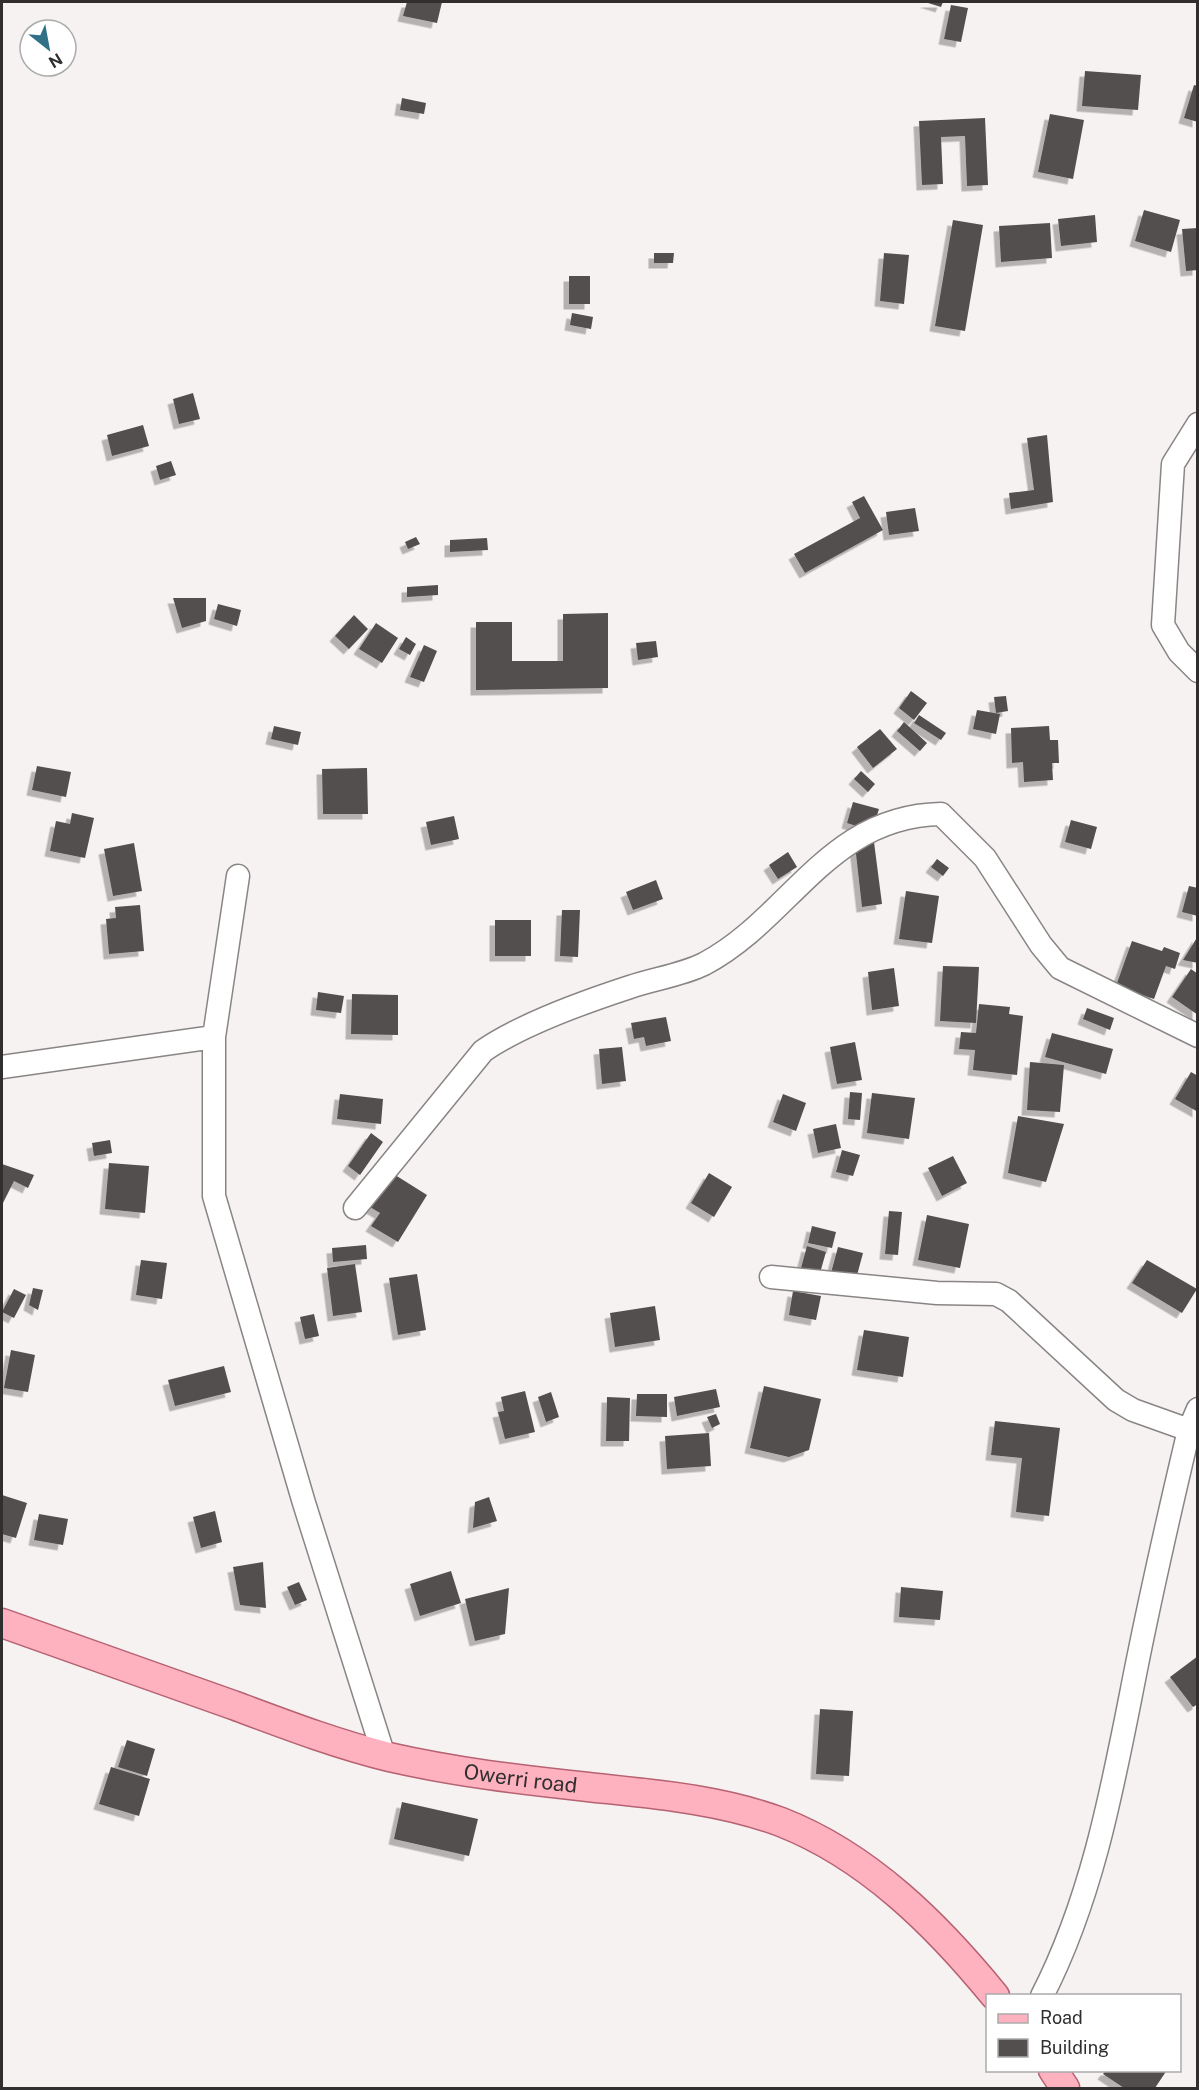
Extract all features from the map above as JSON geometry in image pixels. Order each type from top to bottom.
[{"type":"main road","name":"Owerri road","points":[[2,1623],[319,1736],[384,1756],[457,1773],[662,1795],[723,1804],[782,1823],[834,1850],[884,1882],[924,1915],[994,1994]]},
{"type":"main road","points":[[1054,2072],[1065,2088]]},
{"type":"street","points":[[1197,424],[1173,464],[1163,625],[1179,652],[1197,671]]},
{"type":"street","points":[[355,1208],[483,1051],[505,1036],[535,1024],[628,988],[702,965],[727,950],[847,843],[893,820],[915,814],[941,814],[985,858],[1041,945],[1060,968],[1197,1036]]},
{"type":"street","points":[[238,876],[214,1037],[214,1196],[304,1503],[384,1756]]},
{"type":"street","points":[[2,1067],[214,1037]]},
{"type":"street","points":[[771,1277],[937,1293],[996,1294],[1009,1301],[1116,1400],[1133,1410],[1193,1420],[1156,1570],[1119,1756],[1082,1903],[1042,1994]]},
{"type":"building","points":[[407,2],[442,2],[437,23],[403,16]]},
{"type":"building","points":[[925,2],[943,2],[941,7]]},
{"type":"building","points":[[951,5],[968,8],[961,42],[944,39]]},
{"type":"building","points":[[1085,71],[1141,75],[1138,110],[1082,106]]},
{"type":"building","points":[[1194,85],[1198,86],[1198,122],[1184,118]]},
{"type":"building","points":[[402,98],[426,103],[424,114],[400,110]]},
{"type":"building","points":[[1050,114],[1084,120],[1073,179],[1038,172]]},
{"type":"building","points":[[985,118],[988,185],[967,186],[965,136],[941,137],[943,184],[922,185],[919,121]]},
{"type":"building","points":[[1144,210],[1180,220],[1171,252],[1135,241]]},
{"type":"building","points":[[1095,215],[1097,242],[1061,246],[1058,219]]},
{"type":"building","points":[[953,220],[983,225],[965,331],[935,326]]},
{"type":"building","points":[[1050,223],[1052,258],[1001,262],[999,226]]},
{"type":"building","points":[[1198,228],[1198,270],[1186,271],[1182,229]]},
{"type":"building","points":[[654,253],[674,253],[673,263],[654,263]]},
{"type":"building","points":[[884,253],[909,255],[904,304],[880,301]]},
{"type":"building","points":[[569,276],[590,276],[590,304],[569,304]]},
{"type":"building","points":[[572,313],[593,317],[591,329],[570,325]]},
{"type":"building","points":[[193,393],[200,419],[179,424],[173,399]]},
{"type":"building","points":[[143,425],[149,446],[112,456],[107,435]]},
{"type":"building","points":[[1047,435],[1053,502],[1011,509],[1009,493],[1034,490],[1027,438]]},
{"type":"building","points":[[171,461],[176,475],[160,480],[156,466]]},
{"type":"building","points":[[864,496],[883,530],[805,573],[794,554],[860,518],[852,502]]},
{"type":"building","points":[[915,508],[919,531],[889,535],[886,512]]},
{"type":"building","points":[[416,537],[420,544],[408,549],[405,542]]},
{"type":"building","points":[[487,538],[488,550],[450,552],[450,540]]},
{"type":"building","points":[[438,585],[438,595],[407,597],[407,587]]},
{"type":"building","points":[[173,598],[206,598],[206,621],[182,628]]},
{"type":"building","points":[[218,604],[241,610],[237,626],[214,619]]},
{"type":"building","points":[[608,613],[608,688],[476,690],[476,622],[512,622],[512,661],[563,661],[563,614]]},
{"type":"building","points":[[354,615],[368,629],[349,649],[335,636]]},
{"type":"building","points":[[376,623],[398,638],[382,663],[359,649]]},
{"type":"building","points":[[406,637],[416,644],[410,655],[399,649]]},
{"type":"building","points":[[656,641],[658,657],[638,660],[636,643]]},
{"type":"building","points":[[424,645],[437,651],[424,682],[410,677]]},
{"type":"building","points":[[911,691],[927,703],[914,720],[899,708]]},
{"type":"building","points":[[1006,696],[1008,711],[996,713],[994,697]]},
{"type":"building","points":[[977,710],[1000,714],[996,734],[973,729]]},
{"type":"building","points":[[919,715],[946,733],[941,740],[914,723]]},
{"type":"building","points":[[904,722],[927,743],[920,751],[897,731]]},
{"type":"building","points":[[274,726],[301,732],[298,745],[271,739]]},
{"type":"building","points":[[1049,726],[1050,740],[1058,740],[1059,763],[1052,763],[1053,780],[1024,782],[1023,762],[1012,763],[1011,728]]},
{"type":"building","points":[[880,729],[897,749],[873,768],[857,747]]},
{"type":"building","points":[[37,766],[71,772],[66,797],[32,790]]},
{"type":"building","points":[[367,768],[368,814],[323,814],[322,769]]},
{"type":"building","points":[[861,771],[875,784],[868,792],[854,779]]},
{"type":"building","points":[[853,802],[879,809],[872,831],[847,823]]},
{"type":"building","points":[[72,813],[94,818],[85,858],[50,851],[56,821],[70,824]]},
{"type":"building","points":[[454,816],[459,839],[431,845],[426,822]]},
{"type":"building","points":[[1071,820],[1097,827],[1091,849],[1065,842]]},
{"type":"building","points":[[874,842],[882,904],[862,907],[855,845]]},
{"type":"building","points":[[134,843],[142,891],[113,896],[104,849]]},
{"type":"building","points":[[788,852],[797,867],[778,879],[769,865]]},
{"type":"building","points":[[937,859],[949,868],[943,876],[931,867]]},
{"type":"building","points":[[656,880],[663,899],[633,910],[626,892]]},
{"type":"building","points":[[1189,886],[1198,888],[1198,916],[1182,912]]},
{"type":"building","points":[[906,891],[939,896],[932,943],[899,939]]},
{"type":"building","points":[[140,905],[144,951],[109,954],[106,919],[116,918],[115,907]]},
{"type":"building","points":[[562,910],[580,910],[578,957],[560,956]]},
{"type":"building","points":[[495,920],[531,920],[531,956],[495,956]]},
{"type":"building","points":[[1198,936],[1198,963],[1183,960]]},
{"type":"building","points":[[1132,941],[1162,951],[1164,947],[1180,953],[1175,969],[1166,966],[1154,999],[1116,986]]},
{"type":"building","points":[[943,966],[979,967],[976,1023],[940,1021]]},
{"type":"building","points":[[894,968],[899,1006],[872,1010],[868,972]]},
{"type":"building","points":[[1191,969],[1198,974],[1198,1015],[1172,997]]},
{"type":"building","points":[[318,992],[344,996],[341,1013],[316,1010]]},
{"type":"building","points":[[352,994],[398,995],[398,1035],[351,1034]]},
{"type":"building","points":[[979,1004],[1010,1007],[1009,1014],[1023,1016],[1017,1075],[973,1070],[975,1050],[959,1049],[961,1032],[976,1033]]},
{"type":"building","points":[[1087,1008],[1114,1018],[1110,1030],[1083,1019]]},
{"type":"building","points":[[666,1017],[671,1041],[646,1046],[644,1037],[634,1039],[631,1023]]},
{"type":"building","points":[[1052,1033],[1113,1049],[1106,1074],[1045,1057]]},
{"type":"building","points":[[855,1042],[862,1080],[837,1084],[830,1047]]},
{"type":"building","points":[[622,1047],[626,1081],[602,1084],[599,1049]]},
{"type":"building","points":[[1030,1062],[1064,1065],[1060,1112],[1027,1110]]},
{"type":"building","points":[[1191,1072],[1198,1076],[1198,1112],[1175,1099]]},
{"type":"building","points":[[850,1092],[862,1093],[860,1120],[848,1119]]},
{"type":"building","points":[[872,1093],[915,1098],[909,1139],[867,1133]]},
{"type":"building","points":[[340,1094],[383,1099],[381,1124],[337,1119]]},
{"type":"building","points":[[783,1094],[806,1103],[796,1131],[773,1122]]},
{"type":"building","points":[[1018,1116],[1064,1124],[1046,1182],[1008,1173]]},
{"type":"building","points":[[836,1124],[841,1148],[818,1153],[813,1129]]},
{"type":"building","points":[[371,1133],[383,1142],[360,1175],[348,1166]]},
{"type":"building","points":[[110,1140],[112,1153],[94,1156],[92,1143]]},
{"type":"building","points":[[842,1150],[860,1155],[853,1176],[836,1172]]},
{"type":"building","points":[[953,1156],[967,1183],[942,1196],[928,1168]]},
{"type":"building","points":[[109,1163],[149,1166],[145,1213],[105,1209]]},
{"type":"building","points":[[2,1164],[34,1175],[28,1188],[14,1181],[2,1205]]},
{"type":"building","points":[[392,1173],[427,1195],[398,1242],[371,1226],[380,1213],[370,1207]]},
{"type":"building","points":[[709,1173],[732,1187],[714,1217],[691,1203]]},
{"type":"building","points":[[889,1211],[902,1212],[898,1255],[885,1254]]},
{"type":"building","points":[[927,1215],[969,1224],[960,1268],[918,1260]]},
{"type":"building","points":[[812,1226],[836,1232],[832,1248],[808,1243]]},
{"type":"building","points":[[366,1245],[367,1259],[333,1262],[332,1248]]},
{"type":"building","points":[[807,1246],[826,1252],[820,1273],[801,1268]]},
{"type":"building","points":[[838,1247],[863,1253],[856,1279],[831,1273]]},
{"type":"building","points":[[141,1260],[167,1263],[162,1299],[136,1295]]},
{"type":"building","points":[[1147,1260],[1197,1289],[1182,1313],[1132,1283]]},
{"type":"building","points":[[355,1264],[362,1312],[333,1316],[327,1268]]},
{"type":"building","points":[[417,1274],[426,1330],[398,1335],[389,1278]]},
{"type":"building","points":[[33,1288],[43,1290],[38,1310],[29,1305]]},
{"type":"building","points":[[14,1289],[26,1295],[14,1318],[2,1312]]},
{"type":"building","points":[[793,1291],[821,1296],[816,1320],[789,1315]]},
{"type":"building","points":[[655,1306],[660,1340],[615,1347],[610,1313]]},
{"type":"building","points":[[314,1314],[319,1336],[305,1339],[300,1317]]},
{"type":"building","points":[[864,1330],[909,1337],[903,1377],[857,1370]]},
{"type":"building","points":[[11,1350],[35,1355],[28,1392],[4,1388]]},
{"type":"building","points":[[224,1366],[231,1392],[175,1406],[168,1380]]},
{"type":"building","points":[[764,1386],[821,1399],[809,1450],[789,1457],[750,1448]]},
{"type":"building","points":[[716,1389],[720,1407],[677,1416],[674,1397]]},
{"type":"building","points":[[525,1391],[535,1432],[505,1439],[498,1412],[504,1411],[501,1397]]},
{"type":"building","points":[[551,1392],[559,1417],[546,1422],[538,1397]]},
{"type":"building","points":[[637,1394],[667,1394],[667,1417],[636,1416]]},
{"type":"building","points":[[607,1397],[630,1398],[629,1441],[606,1441]]},
{"type":"building","points":[[716,1414],[720,1424],[712,1428],[707,1417]]},
{"type":"building","points":[[995,1421],[1060,1428],[1049,1516],[1016,1512],[1022,1458],[991,1455]]},
{"type":"building","points":[[709,1433],[711,1466],[667,1469],[665,1436]]},
{"type":"building","points":[[2,1495],[27,1503],[16,1538],[2,1534]]},
{"type":"building","points":[[489,1497],[497,1521],[473,1528],[475,1502]]},
{"type":"building","points":[[215,1511],[222,1542],[201,1548],[193,1517]]},
{"type":"building","points":[[39,1514],[68,1519],[63,1545],[34,1540]]},
{"type":"building","points":[[263,1562],[266,1608],[240,1605],[233,1567]]},
{"type":"building","points":[[451,1571],[461,1603],[420,1616],[410,1584]]},
{"type":"building","points":[[299,1582],[307,1600],[295,1605],[287,1587]]},
{"type":"building","points":[[901,1587],[943,1591],[940,1620],[899,1617]]},
{"type":"building","points":[[509,1588],[505,1634],[475,1641],[465,1599]]},
{"type":"building","points":[[1198,1656],[1198,1704],[1193,1707],[1170,1677]]},
{"type":"building","points":[[820,1709],[853,1711],[849,1776],[816,1774]]},
{"type":"building","points":[[127,1740],[155,1749],[147,1776],[118,1767]]},
{"type":"building","points":[[111,1767],[150,1779],[139,1816],[99,1804]]},
{"type":"building","points":[[402,1802],[478,1819],[469,1856],[394,1839]]},
{"type":"building","points":[[1104,2072],[1166,2072],[1155,2088],[1124,2088],[1103,2074]]}]
